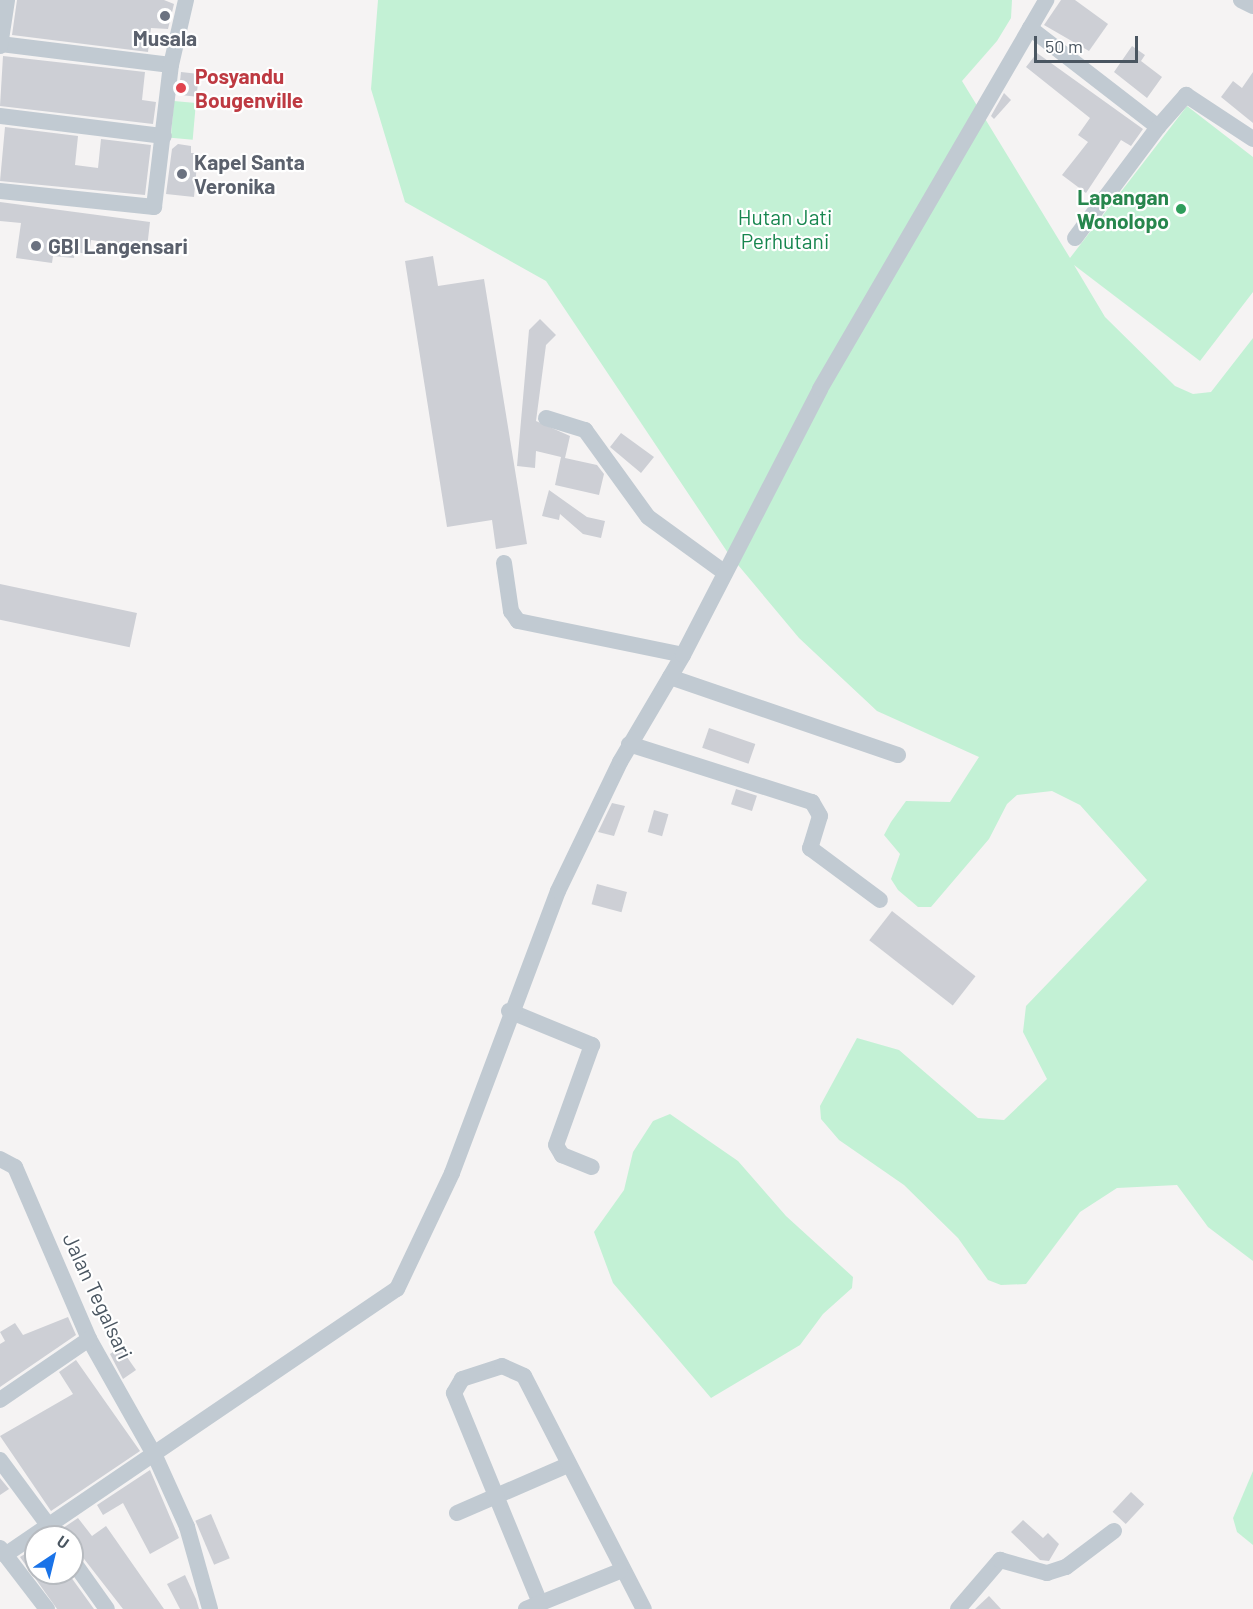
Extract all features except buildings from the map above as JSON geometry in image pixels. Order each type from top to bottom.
[{"type":"street","points":[[8,0],[0,45],[171,65]]},
{"type":"street","points":[[0,191],[150,208],[157,201],[171,65],[186,0]]},
{"type":"street","points":[[61,1525],[369,1303],[394,1293],[452,1173],[509,1011],[558,891],[629,744],[683,655],[820,389],[985,99],[1046,0]]},
{"type":"street","points":[[1241,0],[1253,6]]},
{"type":"street","points":[[1030,27],[1158,126]]},
{"type":"street","points":[[1075,238],[1158,126],[1186,95],[1253,139]]},
{"type":"street","points":[[0,116],[164,136]]},
{"type":"street","points":[[546,418],[585,430],[648,517],[725,573]]},
{"type":"street","points":[[504,563],[511,611],[518,621],[683,655]]},
{"type":"street","points":[[670,677],[898,755]]},
{"type":"street","points":[[629,744],[812,802],[820,816],[810,848],[880,900]]},
{"type":"street","points":[[509,1011],[592,1045],[556,1145],[562,1155],[592,1167]]},
{"type":"street","name":"Jalan Tegalsari","points":[[0,1159],[15,1167],[25,1186],[89,1339],[155,1456],[187,1527],[210,1609]]},
{"type":"street","points":[[0,1399],[89,1339]]},
{"type":"street","points":[[620,1571],[533,1606],[499,1495],[454,1393],[462,1379],[502,1366],[518,1369],[620,1571],[644,1609]]},
{"type":"street","points":[[0,1460],[49,1525]]},
{"type":"street","points":[[457,1513],[568,1465]]},
{"type":"street","points":[[958,1609],[1000,1560],[1047,1573],[1066,1567],[1114,1531]]},
{"type":"street","points":[[24,1543],[3,1551],[47,1609]]},
{"type":"street","points":[[84,1577],[107,1609]]},
{"type":"green space","name":"Hutan Jati Perhutani","points":[[378,0],[1012,0],[1011,18],[997,41],[962,81],[1070,258],[1187,106],[1253,157],[1253,292],[1200,361],[1074,265],[1105,317],[1175,386],[1193,394],[1211,392],[1253,338],[1253,1261],[1208,1227],[1177,1185],[1117,1188],[1080,1212],[1026,1284],[1001,1285],[988,1280],[958,1238],[904,1185],[839,1140],[821,1119],[820,1106],[857,1038],[899,1050],[978,1118],[1004,1120],[1047,1079],[1023,1032],[1026,1006],[1147,880],[1080,805],[1052,791],[1017,795],[1007,804],[989,839],[931,907],[918,907],[898,890],[891,879],[900,854],[884,835],[891,822],[906,801],[950,802],[979,757],[877,711],[799,638],[728,553],[546,281],[405,202],[371,89]]},
{"type":"green space","points":[[174,101],[196,103],[193,140],[171,138]]},
{"type":"green space","points":[[670,1114],[738,1161],[786,1216],[853,1277],[852,1288],[823,1314],[800,1345],[711,1398],[613,1283],[594,1232],[624,1190],[633,1152],[653,1121]]},
{"type":"green space","points":[[1253,1471],[1253,1545],[1237,1532],[1233,1518]]},
{"type":"place","name":"Musala","points":[[165,16]]},
{"type":"place","name":"Posyandu Bougenville","points":[[181,88]]},
{"type":"place","name":"Kapel Santa Veronika","points":[[182,174]]},
{"type":"place","name":"Lapangan Wonolopo","points":[[1181,209]]},
{"type":"place","name":"GBI Langensari","points":[[36,246]]}]
